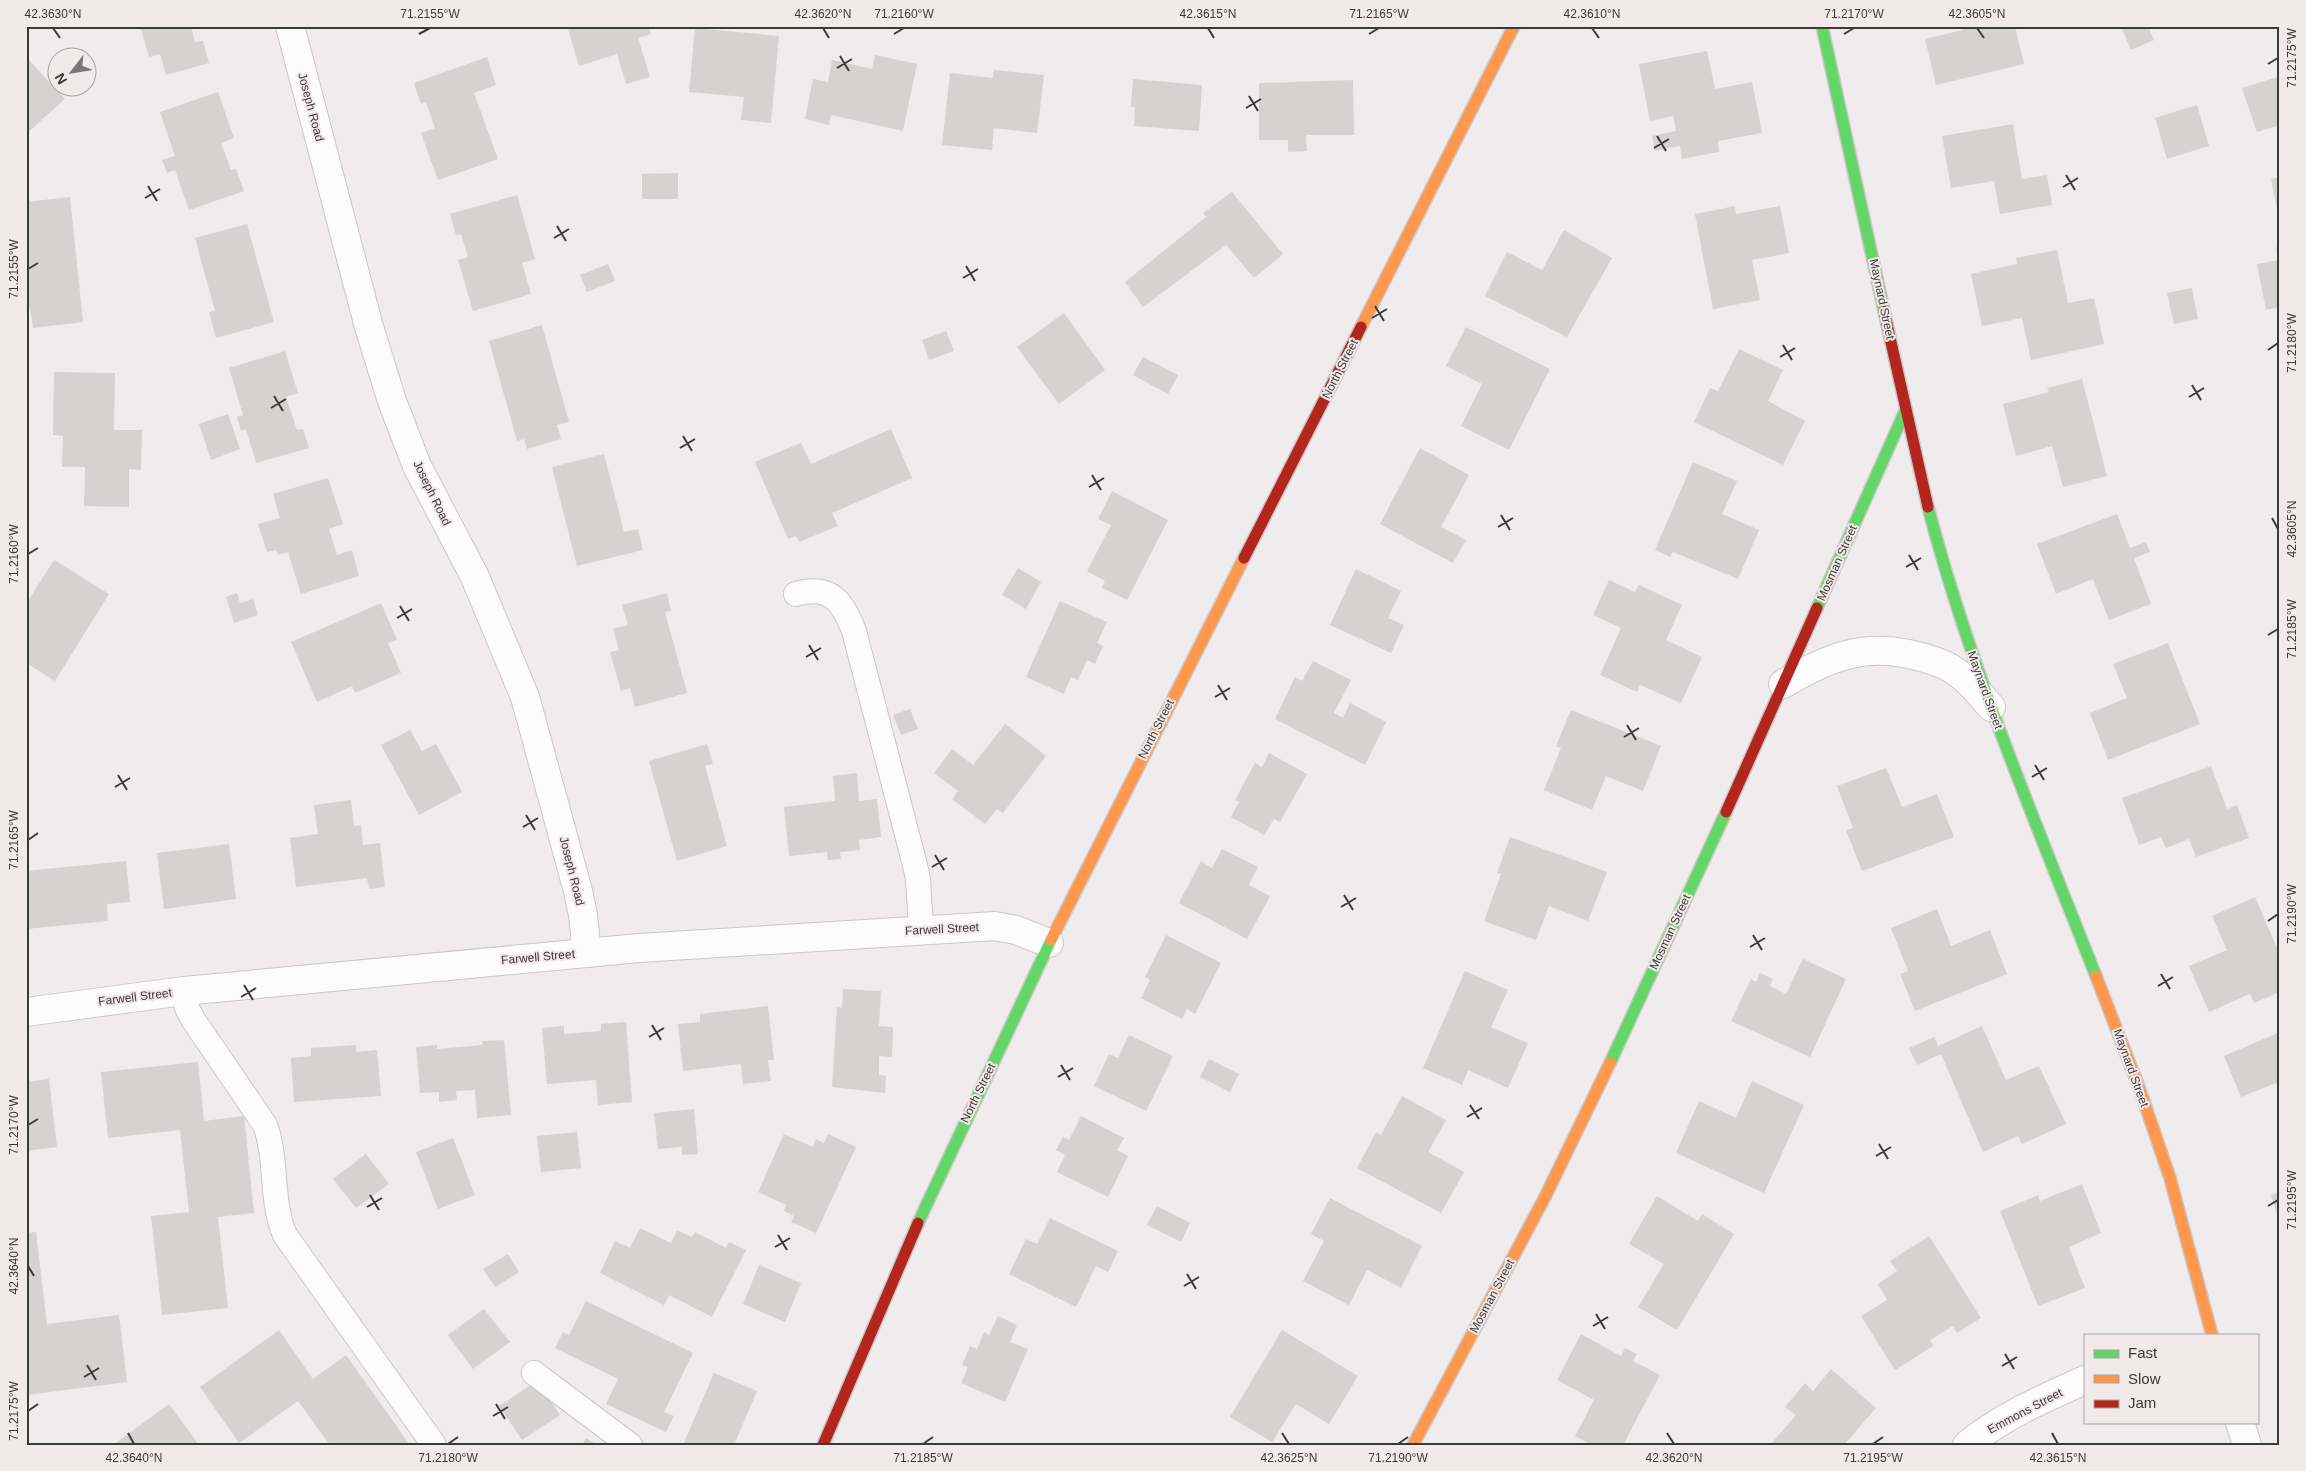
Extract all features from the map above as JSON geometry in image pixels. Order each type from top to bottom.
[{"type":"street","name":"Joseph Road","points":[[290,26],[369,327],[392,401],[417,466],[493,616],[525,697],[575,877],[583,915],[587,953]]},
{"type":"street","name":"North Street","points":[[823,1445],[908,1244],[1049,943],[1514,26]]},
{"type":"street","name":"Maynard Street","points":[[1822,26],[1921,478],[1945,572],[1973,660],[1991,708],[2140,1090],[2170,1178],[2211,1334]]},
{"type":"street","name":"Mosman Street","points":[[1412,1445],[1532,1222],[1587,1113],[1784,684],[1906,409]]},
{"type":"street","points":[[1784,684],[1819,664],[1840,656],[1859,651],[1880,649],[1901,651],[1941,663],[1959,674],[1974,687],[1991,708]]},
{"type":"street","name":"Farwell Street","points":[[26,1012],[184,991],[587,953],[921,930],[995,926],[1016,930],[1049,943]]},
{"type":"street","name":"Emmons Street","points":[[1967,1445],[2012,1416],[2084,1380]]},
{"type":"street","points":[[2241,1424],[2248,1445]]},
{"type":"lane","points":[[796,594],[808,590],[822,591],[834,596],[842,606],[854,632],[915,865],[918,879],[921,930]]},
{"type":"lane","points":[[184,991],[187,1008],[265,1124],[271,1144],[278,1216],[285,1236],[434,1445]]},
{"type":"lane","points":[[534,1373],[630,1445]]},
{"type":"building","points":[[140,26],[191,26],[195,42],[203,41],[209,63],[166,75],[160,54],[149,57]]},
{"type":"building","points":[[567,26],[649,26],[651,34],[638,38],[650,77],[626,84],[617,54],[579,66]]},
{"type":"building","points":[[1962,26],[2015,26],[2024,64],[1936,85],[1925,39],[1963,30]]},
{"type":"building","points":[[2121,26],[2148,26],[2154,40],[2131,50]]},
{"type":"building","points":[[695,28],[779,36],[771,123],[741,120],[744,97],[689,92]]},
{"type":"building","points":[[1707,51],[1715,89],[1752,82],[1762,133],[1718,141],[1719,152],[1682,159],[1680,146],[1655,151],[1652,136],[1676,131],[1673,116],[1650,121],[1639,64]]},
{"type":"building","points":[[875,55],[917,64],[903,131],[831,115],[829,125],[805,119],[813,79],[828,82],[832,60],[872,69]]},
{"type":"building","points":[[26,57],[48,81],[48,98],[65,99],[26,134]]},
{"type":"building","points":[[487,57],[496,85],[474,93],[498,159],[438,180],[421,133],[435,128],[426,102],[421,104],[414,83]]},
{"type":"building","points":[[994,70],[1044,75],[1037,133],[994,128],[992,150],[942,145],[950,73],[993,78]]},
{"type":"building","points":[[2280,76],[2280,125],[2257,132],[2242,88]]},
{"type":"building","points":[[1133,79],[1202,85],[1199,131],[1134,126],[1135,107],[1131,107]]},
{"type":"building","points":[[1353,80],[1354,135],[1306,135],[1307,151],[1288,152],[1288,140],[1259,140],[1259,83]]},
{"type":"building","points":[[218,92],[234,138],[221,143],[231,170],[236,169],[244,191],[189,210],[175,170],[167,173],[162,160],[175,156],[160,112]]},
{"type":"building","points":[[2197,105],[2209,146],[2167,159],[2155,118]]},
{"type":"building","points":[[2013,124],[2022,179],[2047,175],[2052,205],[2000,214],[1994,181],[1951,188],[1942,136]]},
{"type":"building","points":[[678,173],[678,199],[642,199],[642,174]]},
{"type":"building","points":[[2280,177],[2280,219],[2279,219],[2271,179]]},
{"type":"building","points":[[1232,192],[1283,254],[1254,278],[1226,245],[1143,307],[1125,282],[1206,217],[1203,213]]},
{"type":"building","points":[[517,195],[535,259],[522,263],[531,294],[473,311],[458,260],[468,257],[461,234],[456,235],[450,214]]},
{"type":"building","points":[[70,197],[83,322],[33,328],[30,308],[26,309],[26,202]]},
{"type":"building","points":[[1735,206],[1736,214],[1780,206],[1789,253],[1752,260],[1760,300],[1713,309],[1695,214]]},
{"type":"building","points":[[247,224],[274,322],[216,338],[209,312],[215,311],[195,238]]},
{"type":"building","points":[[1564,230],[1612,258],[1567,337],[1485,296],[1507,252],[1542,270]]},
{"type":"building","points":[[2276,247],[2280,247],[2280,307],[2266,310],[2257,264],[2279,260]]},
{"type":"building","points":[[2057,250],[2068,303],[2094,298],[2104,344],[2031,360],[2022,318],[1982,326],[1971,274],[2017,264],[2016,258]]},
{"type":"building","points":[[608,264],[615,281],[587,292],[580,275]]},
{"type":"building","points":[[2192,288],[2198,319],[2174,324],[2167,293]]},
{"type":"building","points":[[1064,313],[1105,370],[1059,404],[1017,347]]},
{"type":"building","points":[[542,325],[569,422],[557,425],[561,439],[527,449],[524,439],[517,441],[489,341]]},
{"type":"building","points":[[1466,327],[1550,369],[1509,450],[1461,426],[1482,384],[1446,366]]},
{"type":"building","points":[[946,331],[954,351],[929,360],[922,340]]},
{"type":"building","points":[[1739,349],[1783,370],[1768,401],[1805,421],[1783,465],[1694,422],[1710,388],[1718,391]]},
{"type":"building","points":[[285,351],[298,393],[286,397],[297,430],[303,429],[309,448],[256,463],[246,429],[241,431],[237,417],[243,415],[229,368]]},
{"type":"building","points":[[1143,357],[1178,375],[1168,394],[1133,375]]},
{"type":"building","points":[[54,372],[115,373],[114,430],[142,430],[141,470],[129,469],[129,507],[84,506],[85,467],[62,467],[63,436],[53,435]]},
{"type":"building","points":[[2082,379],[2107,476],[2063,487],[2052,446],[2016,456],[2003,404],[2049,392],[2047,388]]},
{"type":"building","points":[[228,414],[240,449],[211,460],[199,424]]},
{"type":"building","points":[[891,429],[912,478],[832,513],[838,526],[799,542],[796,536],[788,539],[755,462],[801,443],[811,464]]},
{"type":"building","points":[[1420,448],[1469,475],[1441,527],[1466,540],[1453,563],[1380,524]]},
{"type":"building","points":[[604,454],[624,532],[638,529],[643,550],[577,566],[552,467]]},
{"type":"building","points":[[1693,462],[1737,481],[1722,514],[1759,530],[1738,579],[1673,552],[1670,557],[1655,550]]},
{"type":"building","points":[[328,478],[343,524],[329,529],[337,555],[352,550],[359,576],[301,594],[288,552],[278,555],[276,550],[267,552],[258,524],[280,518],[273,494]]},
{"type":"building","points":[[1112,491],[1168,520],[1127,600],[1102,588],[1105,581],[1087,571],[1111,525],[1098,519]]},
{"type":"building","points":[[2117,514],[2130,548],[2146,542],[2150,552],[2134,558],[2151,604],[2109,620],[2093,579],[2056,594],[2037,544]]},
{"type":"building","points":[[54,560],[109,594],[55,681],[26,663],[26,617],[30,611],[26,609],[26,604]]},
{"type":"building","points":[[1018,568],[1041,582],[1026,609],[1002,595]]},
{"type":"building","points":[[1356,569],[1401,591],[1388,618],[1404,625],[1391,653],[1330,625]]},
{"type":"building","points":[[1609,580],[1635,592],[1639,585],[1682,605],[1666,640],[1702,657],[1681,703],[1640,685],[1637,692],[1600,675],[1621,628],[1593,615]]},
{"type":"building","points":[[237,593],[240,603],[253,599],[258,615],[234,623],[226,597]]},
{"type":"building","points":[[667,593],[671,611],[665,612],[687,693],[635,707],[630,688],[621,691],[610,652],[619,650],[613,629],[628,625],[622,605]]},
{"type":"building","points":[[1060,601],[1107,622],[1097,643],[1103,646],[1095,664],[1087,660],[1078,680],[1071,677],[1064,694],[1026,677]]},
{"type":"building","points":[[381,603],[397,640],[388,643],[401,673],[355,693],[352,686],[317,702],[291,642]]},
{"type":"building","points":[[2168,643],[2200,724],[2108,760],[2090,713],[2127,698],[2113,664]]},
{"type":"building","points":[[1313,661],[1351,680],[1334,713],[1343,718],[1350,703],[1386,722],[1365,765],[1275,719],[1295,677],[1302,681]]},
{"type":"building","points":[[910,709],[918,729],[901,735],[893,715]]},
{"type":"building","points":[[1571,710],[1661,746],[1643,791],[1606,776],[1592,810],[1544,790],[1561,748],[1556,746]]},
{"type":"building","points":[[1005,724],[1046,756],[1003,813],[997,809],[985,824],[952,799],[958,791],[934,773],[952,749],[973,765]]},
{"type":"building","points":[[410,730],[422,751],[436,744],[462,792],[419,815],[381,745]]},
{"type":"building","points":[[707,744],[713,764],[705,766],[727,846],[677,861],[649,761]]},
{"type":"building","points":[[1269,753],[1307,774],[1280,822],[1274,819],[1264,835],[1231,817],[1239,802],[1235,800],[1255,763],[1262,767]]},
{"type":"building","points":[[2211,766],[2227,809],[2237,805],[2249,838],[2196,857],[2189,839],[2166,848],[2161,837],[2139,845],[2122,798]]},
{"type":"building","points":[[1886,768],[1902,807],[1937,794],[1954,837],[1862,871],[1846,830],[1853,828],[1837,786]]},
{"type":"building","points":[[857,773],[859,801],[877,799],[881,837],[859,840],[860,850],[840,852],[841,859],[828,860],[827,852],[789,856],[784,807],[835,801],[833,776]]},
{"type":"building","points":[[351,800],[354,826],[361,825],[363,845],[380,843],[385,887],[369,889],[367,878],[296,887],[290,838],[318,834],[314,805]]},
{"type":"building","points":[[1510,837],[1607,872],[1588,921],[1549,906],[1536,940],[1484,921],[1501,874],[1497,873]]},
{"type":"building","points":[[229,844],[236,899],[164,909],[157,853]]},
{"type":"building","points":[[1222,849],[1258,867],[1249,885],[1270,896],[1247,939],[1179,903],[1201,861],[1212,868]]},
{"type":"building","points":[[126,861],[130,902],[107,904],[108,921],[26,929],[26,871]]},
{"type":"building","points":[[2255,897],[2280,955],[2280,992],[2254,1003],[2250,994],[2209,1012],[2189,966],[2227,950],[2212,916]]},
{"type":"building","points":[[1937,909],[1951,946],[1990,930],[2007,974],[1915,1011],[1900,974],[1908,971],[1891,928]]},
{"type":"building","points":[[1166,935],[1221,963],[1195,1014],[1187,1009],[1182,1019],[1141,998],[1150,980],[1145,977]]},
{"type":"building","points":[[1803,959],[1846,979],[1810,1057],[1731,1021],[1751,979],[1756,982],[1760,973],[1773,979],[1770,986],[1786,994]]},
{"type":"building","points":[[1465,971],[1508,990],[1491,1027],[1528,1043],[1508,1088],[1468,1070],[1462,1085],[1423,1068]]},
{"type":"building","points":[[843,989],[881,991],[879,1026],[893,1027],[892,1057],[879,1056],[879,1075],[886,1076],[885,1093],[832,1087],[837,1007],[842,1008]]},
{"type":"building","points":[[768,1006],[774,1060],[768,1060],[771,1081],[743,1084],[741,1064],[683,1071],[678,1024],[700,1022],[700,1014]]},
{"type":"building","points":[[626,1022],[632,1102],[598,1105],[596,1080],[547,1084],[542,1028],[564,1026],[564,1034],[601,1031],[601,1024]]},
{"type":"building","points":[[1982,1026],[2006,1080],[2039,1066],[2066,1124],[2022,1144],[2018,1136],[1983,1152],[1941,1054],[1917,1065],[1909,1048],[1934,1037],[1938,1046]]},
{"type":"building","points":[[2280,1032],[2280,1093],[2276,1083],[2241,1097],[2224,1056]]},
{"type":"building","points":[[1129,1035],[1173,1056],[1146,1111],[1094,1086],[1109,1054],[1118,1058]]},
{"type":"building","points":[[504,1040],[511,1115],[477,1118],[475,1090],[456,1091],[457,1100],[439,1102],[439,1092],[420,1093],[416,1047],[437,1045],[437,1049],[483,1045],[482,1041]]},
{"type":"building","points":[[356,1045],[356,1052],[377,1050],[381,1096],[294,1102],[291,1058],[311,1056],[311,1048]]},
{"type":"building","points":[[1209,1059],[1239,1074],[1230,1092],[1200,1077]]},
{"type":"building","points":[[198,1062],[204,1121],[244,1116],[254,1213],[218,1217],[228,1308],[162,1315],[151,1216],[189,1212],[180,1130],[108,1138],[101,1072]]},
{"type":"building","points":[[49,1079],[57,1147],[26,1151],[26,1082]]},
{"type":"building","points":[[1752,1081],[1804,1105],[1764,1193],[1676,1153],[1699,1101],[1736,1118]]},
{"type":"building","points":[[1402,1096],[1446,1120],[1428,1152],[1464,1172],[1441,1213],[1357,1168],[1376,1132],[1381,1135]]},
{"type":"building","points":[[694,1109],[698,1154],[682,1155],[682,1147],[658,1149],[654,1113]]},
{"type":"building","points":[[1081,1116],[1124,1138],[1117,1150],[1128,1156],[1108,1197],[1057,1172],[1065,1155],[1056,1150],[1063,1137],[1069,1140]]},
{"type":"building","points":[[577,1132],[581,1168],[541,1172],[537,1136]]},
{"type":"building","points":[[784,1134],[813,1147],[816,1139],[824,1143],[828,1134],[856,1147],[816,1233],[791,1222],[794,1216],[784,1211],[786,1205],[758,1192]]},
{"type":"building","points":[[453,1138],[475,1195],[438,1209],[416,1152]]},
{"type":"building","points":[[366,1154],[389,1184],[356,1208],[333,1179]]},
{"type":"building","points":[[2082,1184],[2101,1233],[2069,1247],[2085,1288],[2038,1306],[2000,1211],[2038,1195],[2040,1201]]},
{"type":"building","points":[[2280,1192],[2280,1220],[2279,1220],[2271,1195]]},
{"type":"building","points":[[1657,1196],[1698,1221],[1702,1214],[1734,1234],[1677,1330],[1638,1307],[1664,1264],[1629,1244]]},
{"type":"building","points":[[1330,1198],[1422,1246],[1401,1288],[1367,1270],[1349,1305],[1303,1281],[1324,1241],[1311,1234]]},
{"type":"building","points":[[1157,1206],[1190,1223],[1181,1242],[1147,1225]]},
{"type":"building","points":[[1050,1218],[1118,1251],[1108,1272],[1096,1266],[1076,1307],[1009,1274],[1026,1239],[1037,1244]]},
{"type":"building","points":[[640,1228],[671,1243],[677,1230],[692,1237],[695,1232],[726,1248],[729,1242],[746,1250],[712,1317],[669,1295],[664,1305],[600,1273],[615,1241],[630,1248]]},
{"type":"building","points":[[36,1232],[47,1324],[119,1315],[127,1382],[27,1395],[26,1233]]},
{"type":"building","points":[[1929,1236],[1981,1318],[1957,1333],[1953,1326],[1930,1340],[1933,1346],[1895,1370],[1861,1316],[1887,1300],[1878,1284],[1897,1271],[1890,1261]]},
{"type":"building","points":[[508,1254],[519,1272],[495,1287],[483,1269]]},
{"type":"building","points":[[759,1265],[801,1283],[785,1322],[743,1304]]},
{"type":"building","points":[[586,1301],[693,1353],[664,1412],[674,1416],[666,1432],[606,1404],[618,1379],[555,1348],[563,1332],[569,1335]]},
{"type":"building","points":[[484,1309],[510,1342],[473,1369],[448,1335]]},
{"type":"building","points":[[998,1316],[1017,1325],[1010,1342],[1028,1349],[1005,1402],[961,1383],[968,1367],[962,1365],[970,1346],[977,1349],[984,1332],[989,1335]]},
{"type":"building","points":[[279,1330],[313,1379],[346,1355],[410,1445],[330,1445],[298,1401],[239,1443],[200,1387]]},
{"type":"building","points":[[1282,1330],[1358,1376],[1329,1424],[1296,1404],[1272,1442],[1230,1417]]},
{"type":"building","points":[[1581,1334],[1621,1356],[1625,1348],[1637,1354],[1633,1361],[1660,1375],[1623,1445],[1592,1445],[1575,1436],[1594,1400],[1557,1380]]},
{"type":"building","points":[[1831,1369],[1876,1408],[1844,1445],[1770,1445],[1796,1415],[1785,1407],[1805,1383],[1813,1391]]},
{"type":"building","points":[[714,1373],[757,1391],[734,1445],[683,1445]]},
{"type":"building","points":[[537,1381],[560,1415],[522,1440],[499,1406]]},
{"type":"building","points":[[169,1404],[199,1445],[113,1445]]},
{"type":"building","points":[[586,1438],[597,1445],[582,1445]]},
{"type":"traffic: fast","points":[[1822,26],[1884,311]]},
{"type":"traffic: fast","points":[[1817,608],[1906,409]]},
{"type":"traffic: fast","points":[[1928,507],[1963,626],[2005,744],[2096,976]]},
{"type":"traffic: fast","points":[[1610,1063],[1726,812]]},
{"type":"traffic: fast","points":[[918,1223],[1051,940]]},
{"type":"traffic: slow","points":[[1361,327],[1514,26]]},
{"type":"traffic: slow","points":[[1051,940],[1244,558]]},
{"type":"traffic: slow","points":[[2096,976],[2140,1090],[2170,1178],[2212,1334]]},
{"type":"traffic: slow","points":[[1413,1445],[1545,1197],[1610,1063]]},
{"type":"traffic: jam","points":[[1884,311],[1928,507]]},
{"type":"traffic: jam","points":[[1244,558],[1361,327]]},
{"type":"traffic: jam","points":[[1726,812],[1817,608]]},
{"type":"traffic: jam","points":[[823,1445],[918,1223]]}]
